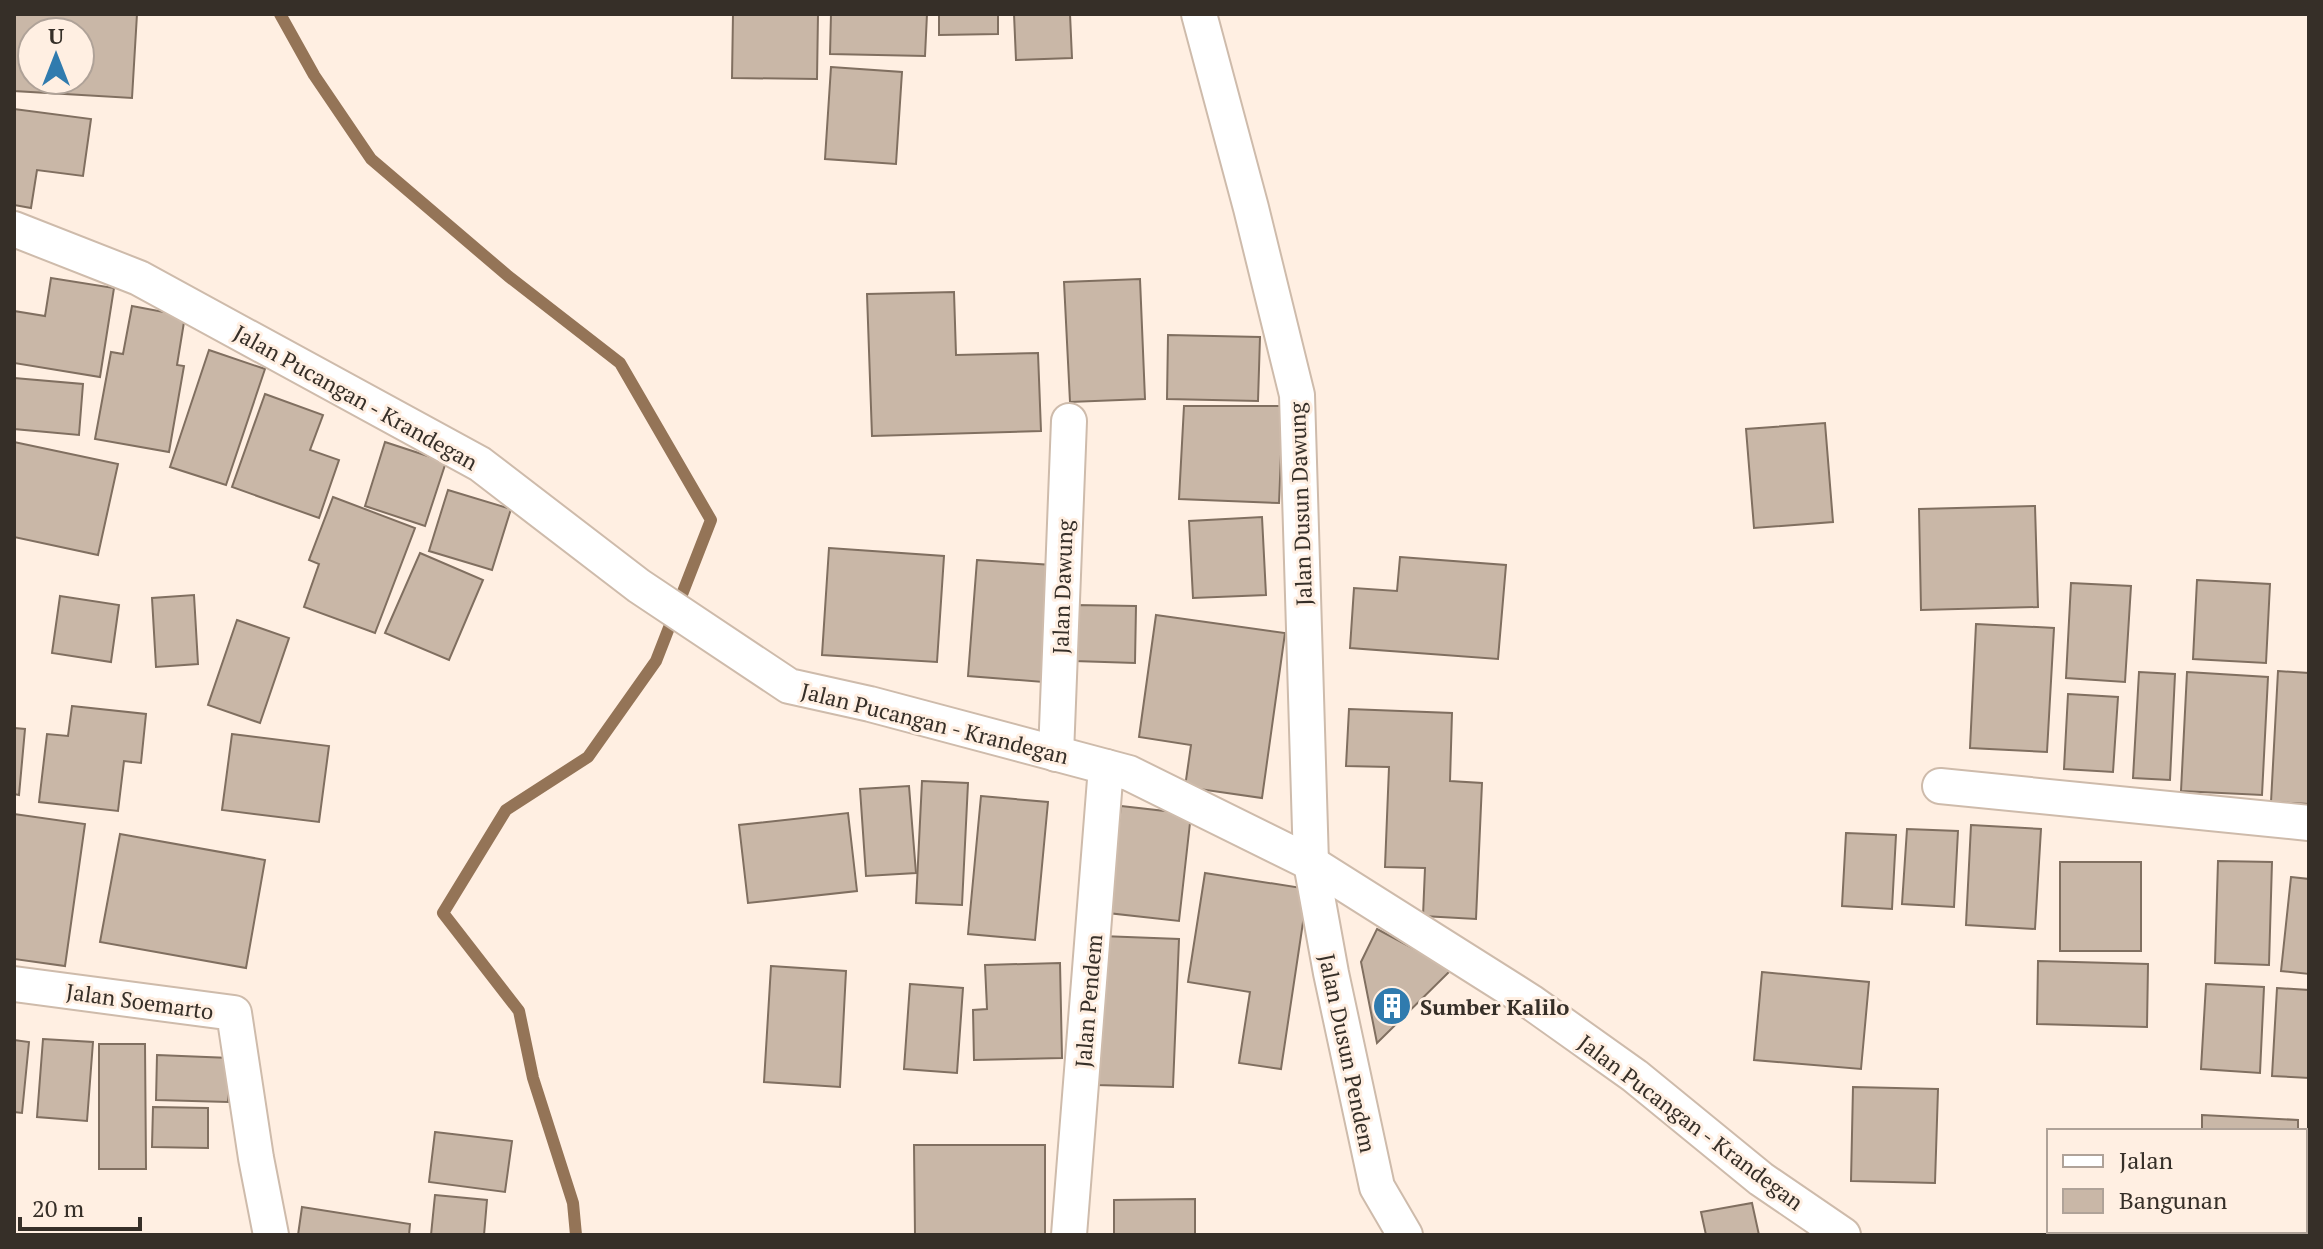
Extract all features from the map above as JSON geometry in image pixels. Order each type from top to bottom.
[{"type":"street","name":"Jalan Dusun Dawung","points":[[1199,14],[1297,395],[1311,863]]},
{"type":"street","name":"Jalan Pucangan - Krandegan","points":[[14,229],[139,278],[480,464],[639,586],[789,686],[870,704],[1129,773],[1311,863],[1531,1002],[1635,1076],[1761,1179],[1843,1235]]},
{"type":"street","name":"Jalan Dawung","points":[[1056,754],[1069,421]]},
{"type":"street","name":"Jalan Pendem","points":[[1069,1235],[1106,767]]},
{"type":"street","points":[[1940,786],[2309,823]]},
{"type":"street","name":"Jalan Dusun Pendem","points":[[1311,863],[1377,1187],[1405,1235]]},
{"type":"street","name":"Jalan Soemarto","points":[[14,984],[234,1013],[271,1235]]},
{"type":"building","points":[[14,14],[137,14],[132,98],[96,96],[96,16],[16,16],[16,91]]},
{"type":"building","points":[[733,14],[818,14],[817,79],[732,78]]},
{"type":"building","points":[[831,14],[927,14],[925,56],[830,54]]},
{"type":"building","points":[[939,14],[998,14],[998,34],[939,35]]},
{"type":"building","points":[[1014,14],[1070,14],[1072,58],[1016,60]]},
{"type":"building","points":[[831,67],[902,72],[896,164],[825,159]]},
{"type":"building","points":[[14,109],[91,119],[83,176],[37,170],[31,208],[14,205]]},
{"type":"building","points":[[51,278],[114,288],[100,377],[14,363],[14,311],[45,316]]},
{"type":"building","points":[[1140,279],[1145,399],[1070,402],[1064,282]]},
{"type":"building","points":[[954,292],[956,355],[1038,353],[1041,431],[872,436],[867,294]]},
{"type":"building","points":[[132,306],[185,316],[177,365],[184,366],[169,452],[95,439],[111,352],[123,354]]},
{"type":"building","points":[[1168,335],[1260,337],[1258,401],[1167,399]]},
{"type":"building","points":[[209,350],[265,369],[226,485],[170,467]]},
{"type":"building","points":[[14,378],[83,384],[79,435],[14,429]]},
{"type":"building","points":[[265,394],[323,415],[310,450],[339,460],[319,518],[232,487]]},
{"type":"building","points":[[1184,406],[1283,406],[1279,503],[1179,499]]},
{"type":"building","points":[[1825,423],[1833,522],[1754,528],[1746,429]]},
{"type":"building","points":[[14,442],[118,464],[98,555],[14,537]]},
{"type":"building","points":[[385,442],[446,462],[425,526],[365,506]]},
{"type":"building","points":[[448,490],[511,509],[492,570],[429,551]]},
{"type":"building","points":[[333,497],[415,528],[375,633],[304,607],[319,564],[309,560]]},
{"type":"building","points":[[2035,506],[2038,607],[1921,610],[1919,509]]},
{"type":"building","points":[[1262,517],[1266,595],[1193,598],[1189,521]]},
{"type":"building","points":[[829,548],[944,556],[937,662],[822,655]]},
{"type":"building","points":[[420,553],[483,580],[449,660],[385,633]]},
{"type":"building","points":[[1400,557],[1506,565],[1498,659],[1350,648],[1354,588],[1397,591]]},
{"type":"building","points":[[977,560],[1052,565],[1043,682],[968,676]]},
{"type":"building","points":[[2197,580],[2270,584],[2266,663],[2193,659]]},
{"type":"building","points":[[2071,583],[2131,586],[2125,682],[2066,678]]},
{"type":"building","points":[[194,595],[198,664],[156,667],[152,598]]},
{"type":"building","points":[[60,596],[119,605],[111,662],[52,653]]},
{"type":"building","points":[[1075,605],[1136,606],[1135,663],[1074,661]]},
{"type":"building","points":[[1156,615],[1285,633],[1262,798],[1185,787],[1191,745],[1139,737]]},
{"type":"building","points":[[237,620],[289,638],[260,723],[208,705]]},
{"type":"building","points":[[1976,624],[2054,628],[2047,752],[1970,748]]},
{"type":"building","points":[[2278,671],[2309,673],[2309,804],[2271,802]]},
{"type":"building","points":[[2139,672],[2175,674],[2170,780],[2133,778]]},
{"type":"building","points":[[2187,672],[2268,677],[2262,795],[2181,791]]},
{"type":"building","points":[[2068,694],[2118,697],[2113,772],[2064,769]]},
{"type":"building","points":[[72,706],[146,714],[141,763],[124,761],[118,811],[39,802],[47,734],[68,736]]},
{"type":"building","points":[[1349,709],[1452,713],[1450,781],[1482,783],[1476,919],[1423,916],[1425,868],[1385,867],[1389,767],[1346,766]]},
{"type":"building","points":[[14,728],[25,729],[19,795],[14,794]]},
{"type":"building","points":[[232,734],[329,746],[319,822],[222,810]]},
{"type":"building","points":[[922,781],[968,783],[962,905],[916,903]]},
{"type":"building","points":[[909,786],[916,873],[866,876],[860,789]]},
{"type":"building","points":[[981,796],[1048,802],[1035,940],[968,934]]},
{"type":"building","points":[[1121,806],[1191,814],[1179,921],[1108,913]]},
{"type":"building","points":[[848,813],[857,891],[748,903],[739,825]]},
{"type":"building","points":[[14,814],[85,824],[65,966],[14,959]]},
{"type":"building","points":[[1971,825],[2041,829],[2035,929],[1966,925]]},
{"type":"building","points":[[1907,829],[1958,831],[1954,907],[1902,904]]},
{"type":"building","points":[[1846,833],[1896,835],[1892,909],[1842,906]]},
{"type":"building","points":[[120,834],[265,860],[246,968],[100,942]]},
{"type":"building","points":[[2218,861],[2272,862],[2269,965],[2215,963]]},
{"type":"building","points":[[2060,862],[2141,862],[2141,951],[2060,951]]},
{"type":"building","points":[[1205,873],[1308,889],[1281,1069],[1239,1063],[1250,992],[1188,982]]},
{"type":"building","points":[[2291,877],[2309,879],[2309,974],[2281,971]]},
{"type":"building","name":"Sumber Kalilo","points":[[1377,929],[1452,969],[1377,1043],[1361,962]]},
{"type":"building","points":[[1101,936],[1179,939],[1173,1087],[1095,1085]]},
{"type":"building","points":[[2038,961],[2148,964],[2147,1027],[2037,1024]]},
{"type":"building","points":[[1060,963],[1062,1058],[974,1060],[973,1010],[987,1009],[985,965]]},
{"type":"building","points":[[771,966],[846,971],[840,1087],[764,1082]]},
{"type":"building","points":[[1762,972],[1869,982],[1861,1069],[1754,1060]]},
{"type":"building","points":[[910,984],[963,988],[957,1073],[904,1069]]},
{"type":"building","points":[[2206,984],[2264,987],[2260,1073],[2201,1069]]},
{"type":"building","points":[[2277,988],[2309,990],[2309,1078],[2272,1076]]},
{"type":"building","points":[[43,1039],[93,1042],[87,1121],[37,1117]]},
{"type":"building","points":[[14,1040],[29,1042],[22,1113],[14,1112]]},
{"type":"building","points":[[99,1044],[145,1044],[146,1169],[99,1169]]},
{"type":"building","points":[[157,1055],[230,1058],[228,1102],[156,1100]]},
{"type":"building","points":[[1853,1087],[1938,1089],[1935,1183],[1851,1181]]},
{"type":"building","points":[[153,1107],[208,1108],[208,1148],[152,1147]]},
{"type":"building","points":[[2202,1115],[2298,1120],[2298,1129],[2202,1129]]},
{"type":"building","points":[[435,1132],[512,1141],[505,1192],[429,1182]]},
{"type":"building","points":[[914,1145],[1045,1145],[1045,1235],[915,1235]]},
{"type":"building","points":[[2309,1178],[2309,1235],[2215,1235],[2307,1233]]},
{"type":"building","points":[[435,1195],[487,1200],[484,1235],[431,1235]]},
{"type":"building","points":[[1195,1199],[1195,1235],[1114,1235],[1114,1200]]},
{"type":"building","points":[[1752,1203],[1759,1235],[1706,1235],[1701,1212]]},
{"type":"building","points":[[302,1207],[410,1224],[409,1235],[298,1235]]},
{"type":"waterway","points":[[280,14],[314,75],[371,159],[508,276],[620,363],[711,520],[656,661],[588,757],[506,810],[443,913],[519,1011],[533,1078],[573,1203],[576,1235]]},
{"type":"place","name":"Sumber Kalilo","points":[[1392,1006]]}]
